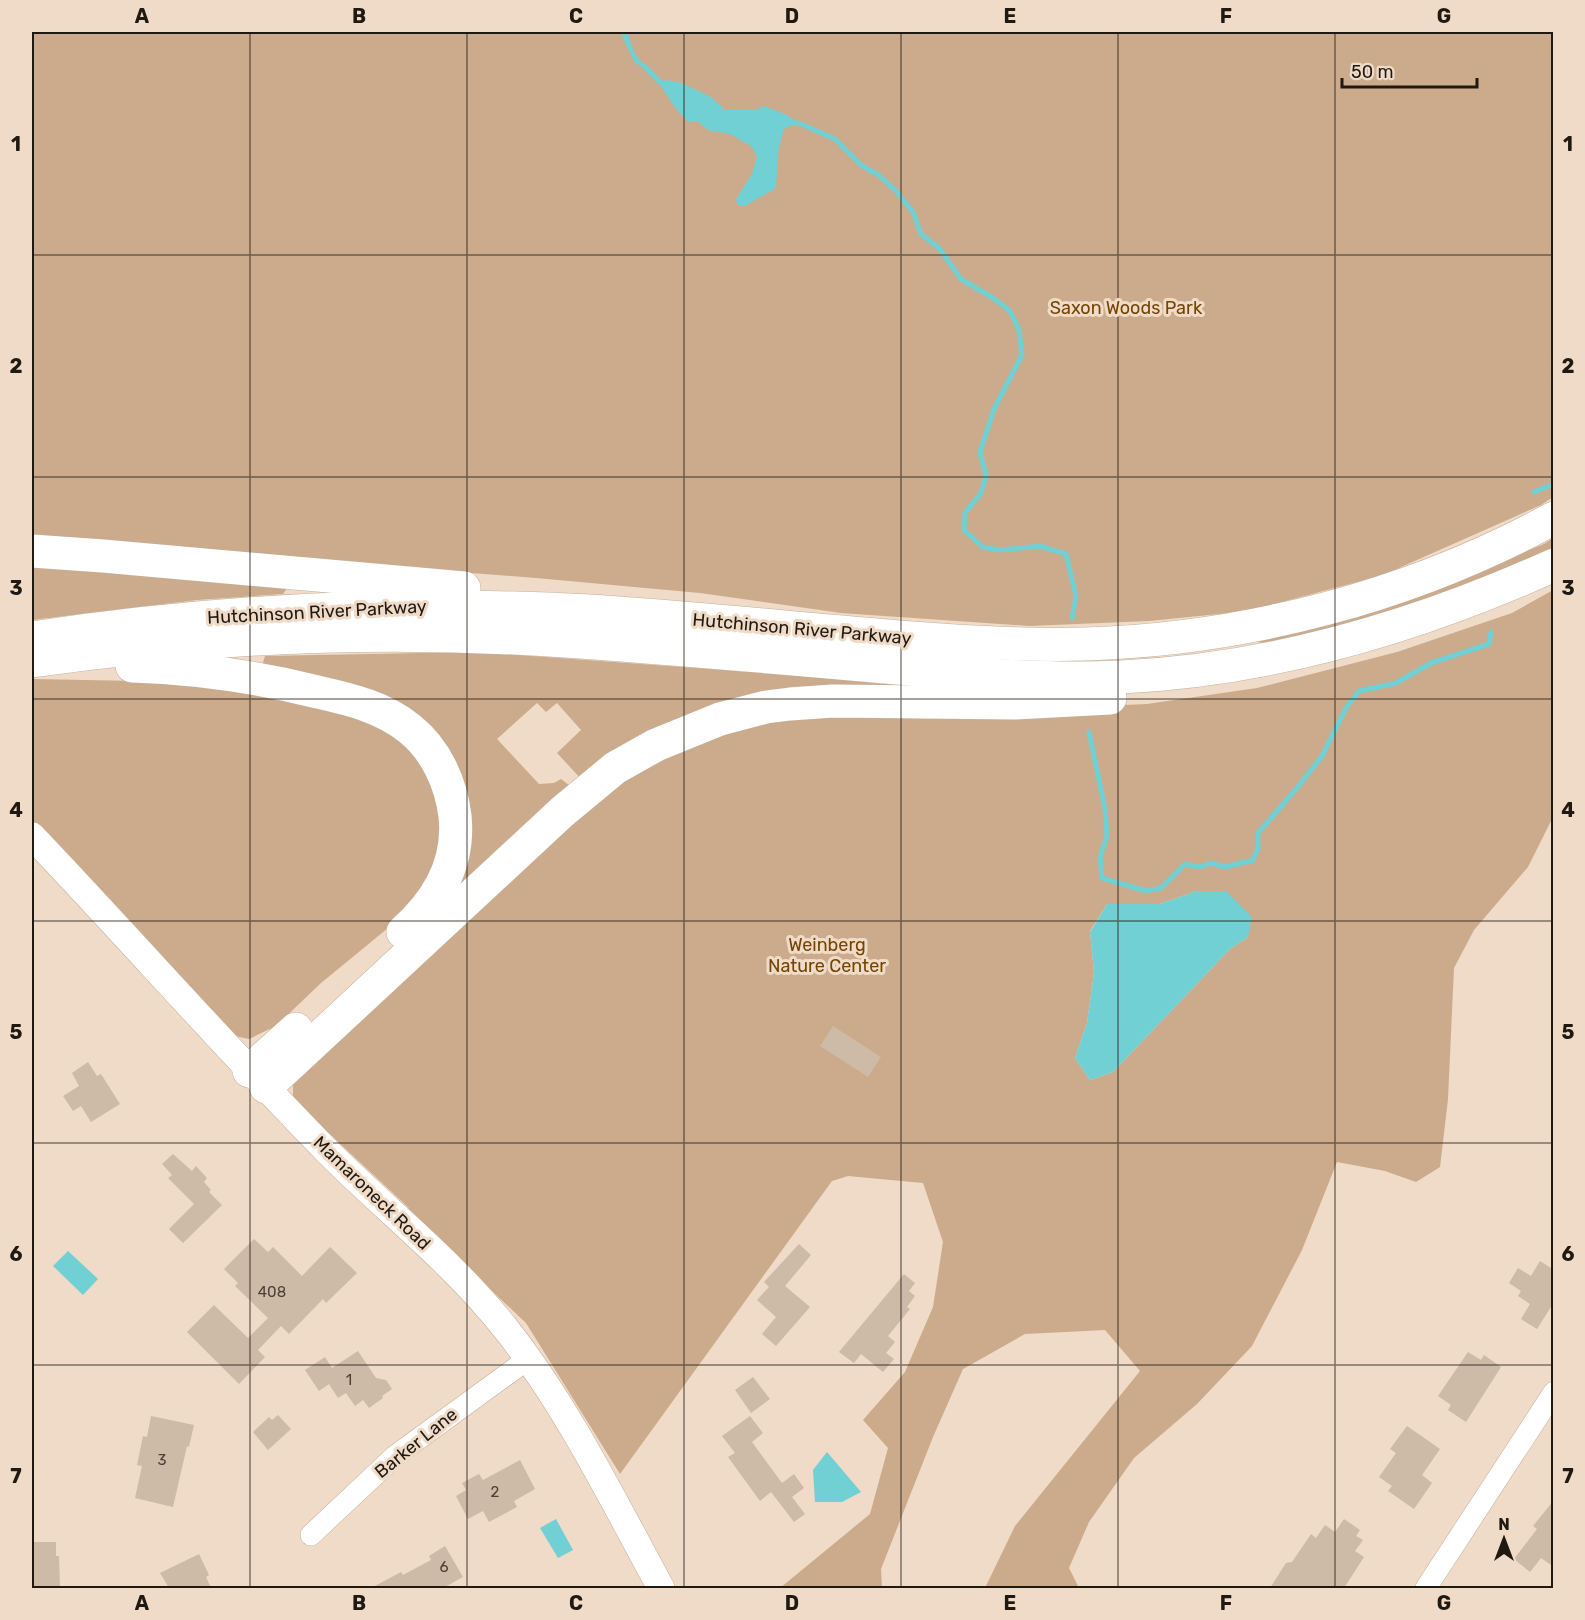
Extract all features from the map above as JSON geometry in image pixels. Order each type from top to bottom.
[{"type":"highway","name":"Hutchinson River Parkway","points":[[32,638],[127,625],[262,612],[394,607],[527,609],[662,617],[963,642],[1082,644],[1179,637],[1244,628],[1339,605],[1464,562],[1554,518]]},
{"type":"highway","points":[[32,551],[566,597],[662,617]]},
{"type":"highway","name":"Hutchinson River Parkway","points":[[32,662],[89,653],[228,640],[444,636],[630,645],[990,675],[1087,678],[1186,672],[1313,650],[1377,633],[1438,614],[1554,565]]},
{"type":"highway","points":[[257,1079],[596,782],[636,755],[699,726],[766,707],[810,703],[1015,704],[1143,694],[1229,678],[1313,650]]},
{"type":"highway","points":[[32,662],[194,669],[259,679],[342,698],[375,708],[399,720],[422,740],[439,764],[451,791],[456,833],[447,873],[434,900],[257,1079]]},
{"type":"street","name":"Mamaroneck Road","points":[[36,848],[257,1079],[370,1192],[475,1292],[507,1329],[566,1418],[661,1588]]},
{"type":"street","name":"Barker Lane","points":[[311,1535],[395,1456],[528,1359]]},
{"type":"street","points":[[1426,1588],[1554,1392]]},
{"type":"green space","name":"Saxon Woods Park","points":[[32,32],[1553,32],[1553,497],[1541,505],[1383,575],[1249,611],[1149,621],[1029,626],[841,613],[700,593],[536,578],[32,539]]},
{"type":"green space","points":[[1553,538],[1553,549],[1532,561],[1422,603],[1269,644],[1253,641],[1383,609],[1544,544]]},
{"type":"green space","points":[[32,560],[283,585],[286,590],[283,594],[197,600],[32,620]]},
{"type":"green space","points":[[1553,590],[1553,817],[1528,867],[1474,930],[1454,968],[1448,1099],[1440,1167],[1416,1182],[1385,1171],[1337,1162],[1302,1250],[1252,1346],[1197,1404],[1134,1458],[1089,1522],[1069,1568],[1079,1588],[985,1588],[1015,1526],[1140,1371],[1105,1330],[1025,1334],[963,1369],[933,1437],[881,1569],[882,1588],[780,1588],[870,1514],[888,1448],[863,1420],[905,1372],[933,1307],[943,1242],[923,1183],[848,1176],[832,1181],[620,1474],[526,1323],[407,1211],[409,1208],[293,1100],[293,1081],[579,807],[692,738],[817,713],[940,713],[1147,704],[1257,688],[1397,652],[1512,613]],"holes":[[[1197,891],[1248,937],[1230,949],[1113,1072],[1090,1080],[1075,1058],[1087,1023],[1094,973],[1090,931],[1107,904],[1159,904]]]},
{"type":"green space","points":[[476,652],[791,675],[937,689],[837,693],[583,781],[557,753],[581,730],[557,703],[546,712],[537,703],[497,739],[539,784],[554,783],[561,779],[574,789],[458,898],[453,762],[262,666],[265,656]]},
{"type":"green space","points":[[32,679],[190,682],[312,701],[403,733],[437,775],[446,824],[439,865],[410,910],[321,983],[276,1026],[249,1039],[230,1035],[32,822]]},
{"type":"water","points":[[620,32],[627,32],[635,54],[648,70],[635,63]]},
{"type":"water","points":[[667,80],[682,83],[711,97],[725,110],[755,110],[764,106],[787,115],[799,123],[785,128],[782,136],[776,188],[745,206],[738,206],[736,199],[752,174],[757,156],[751,146],[730,134],[708,130],[697,121],[689,122],[672,104],[659,82]]},
{"type":"water","points":[[1197,891],[1226,891],[1252,917],[1248,937],[1230,949],[1113,1072],[1090,1080],[1075,1058],[1087,1023],[1094,973],[1090,932],[1107,904],[1159,904]]},
{"type":"water","points":[[68,1251],[98,1279],[83,1295],[53,1266]]},
{"type":"water","points":[[827,1452],[861,1492],[842,1502],[815,1502],[813,1470]]},
{"type":"water","points":[[556,1519],[573,1550],[558,1558],[540,1528]]},
{"type":"building","name":"Weinberg Nature Center","points":[[833,1026],[881,1057],[868,1077],[820,1046]]},
{"type":"building","points":[[88,1062],[97,1076],[101,1074],[120,1104],[91,1122],[81,1106],[73,1111],[63,1096],[79,1086],[72,1073]]},
{"type":"building","points":[[173,1154],[192,1171],[196,1166],[207,1178],[204,1182],[211,1190],[209,1192],[222,1205],[183,1243],[169,1229],[194,1204],[168,1178],[172,1175],[162,1164]]},
{"type":"building","points":[[254,1239],[268,1252],[273,1247],[302,1276],[330,1247],[357,1273],[326,1303],[323,1299],[289,1334],[281,1326],[258,1350],[265,1357],[239,1384],[187,1332],[214,1305],[248,1338],[268,1318],[235,1286],[238,1283],[224,1269]]},
{"type":"building","points":[[799,1244],[811,1255],[785,1286],[810,1307],[776,1346],[762,1334],[776,1317],[757,1300],[769,1287],[764,1282]]},
{"type":"building","points":[[1540,1261],[1554,1270],[1554,1302],[1537,1329],[1521,1319],[1530,1304],[1518,1296],[1521,1291],[1509,1283],[1518,1268],[1531,1276]]},
{"type":"building","points":[[904,1274],[915,1283],[909,1291],[915,1296],[907,1307],[910,1309],[888,1336],[895,1342],[886,1353],[894,1359],[883,1372],[861,1354],[854,1363],[839,1352]]},
{"type":"building","points":[[358,1351],[376,1378],[386,1380],[392,1389],[369,1408],[363,1400],[355,1406],[346,1393],[338,1398],[329,1384],[319,1391],[305,1370],[325,1357],[332,1368]]},
{"type":"building","points":[[1468,1352],[1481,1360],[1484,1355],[1501,1367],[1466,1422],[1448,1410],[1451,1405],[1438,1396]]},
{"type":"building","points":[[753,1377],[770,1399],[751,1413],[735,1390]]},
{"type":"building","points":[[278,1415],[291,1429],[268,1450],[253,1432],[269,1417],[272,1420]]},
{"type":"building","points":[[151,1416],[194,1425],[173,1507],[135,1498],[142,1466],[137,1465],[143,1436],[147,1437]]},
{"type":"building","points":[[750,1416],[763,1433],[752,1442],[782,1483],[794,1474],[804,1488],[792,1497],[805,1514],[794,1522],[771,1492],[760,1501],[728,1457],[735,1453],[722,1436]]},
{"type":"building","points":[[1407,1426],[1440,1449],[1422,1475],[1432,1483],[1414,1509],[1388,1491],[1392,1486],[1379,1477],[1396,1453],[1390,1449]]},
{"type":"building","points":[[520,1460],[535,1489],[514,1501],[517,1507],[489,1522],[483,1511],[468,1519],[456,1496],[466,1490],[462,1483],[479,1474],[483,1480]]},
{"type":"building","points":[[1554,1500],[1554,1567],[1541,1558],[1530,1572],[1514,1559],[1537,1529],[1533,1526]]},
{"type":"building","points":[[1344,1519],[1360,1530],[1356,1536],[1363,1540],[1355,1551],[1364,1557],[1344,1588],[1270,1588],[1286,1563],[1292,1562],[1311,1534],[1316,1538],[1325,1525],[1335,1532]]},
{"type":"building","points":[[33,1542],[56,1542],[60,1588],[32,1588]]},
{"type":"building","points":[[445,1546],[463,1577],[443,1588],[371,1588],[401,1572],[403,1575],[431,1560],[429,1556]]},
{"type":"building","points":[[199,1554],[209,1575],[206,1577],[211,1588],[169,1588],[160,1573]]},
{"type":"waterway","points":[[644,66],[665,87]]},
{"type":"waterway","points":[[792,123],[799,123],[835,139],[861,165],[880,176],[913,212],[921,234],[939,248],[961,279],[1010,311],[1019,330],[1022,355],[994,409],[980,452],[986,475],[981,493],[965,513],[964,530],[983,547],[1000,550],[1040,546],[1066,554],[1076,596],[1072,618]]},
{"type":"waterway","points":[[1534,492],[1554,484]]},
{"type":"waterway","points":[[1089,732],[1105,809],[1107,836],[1100,857],[1102,878],[1146,891],[1161,888],[1185,864],[1200,867],[1211,863],[1225,867],[1253,860],[1258,848],[1258,833],[1322,756],[1346,708],[1359,691],[1396,683],[1431,663],[1489,644],[1491,632]]}]
